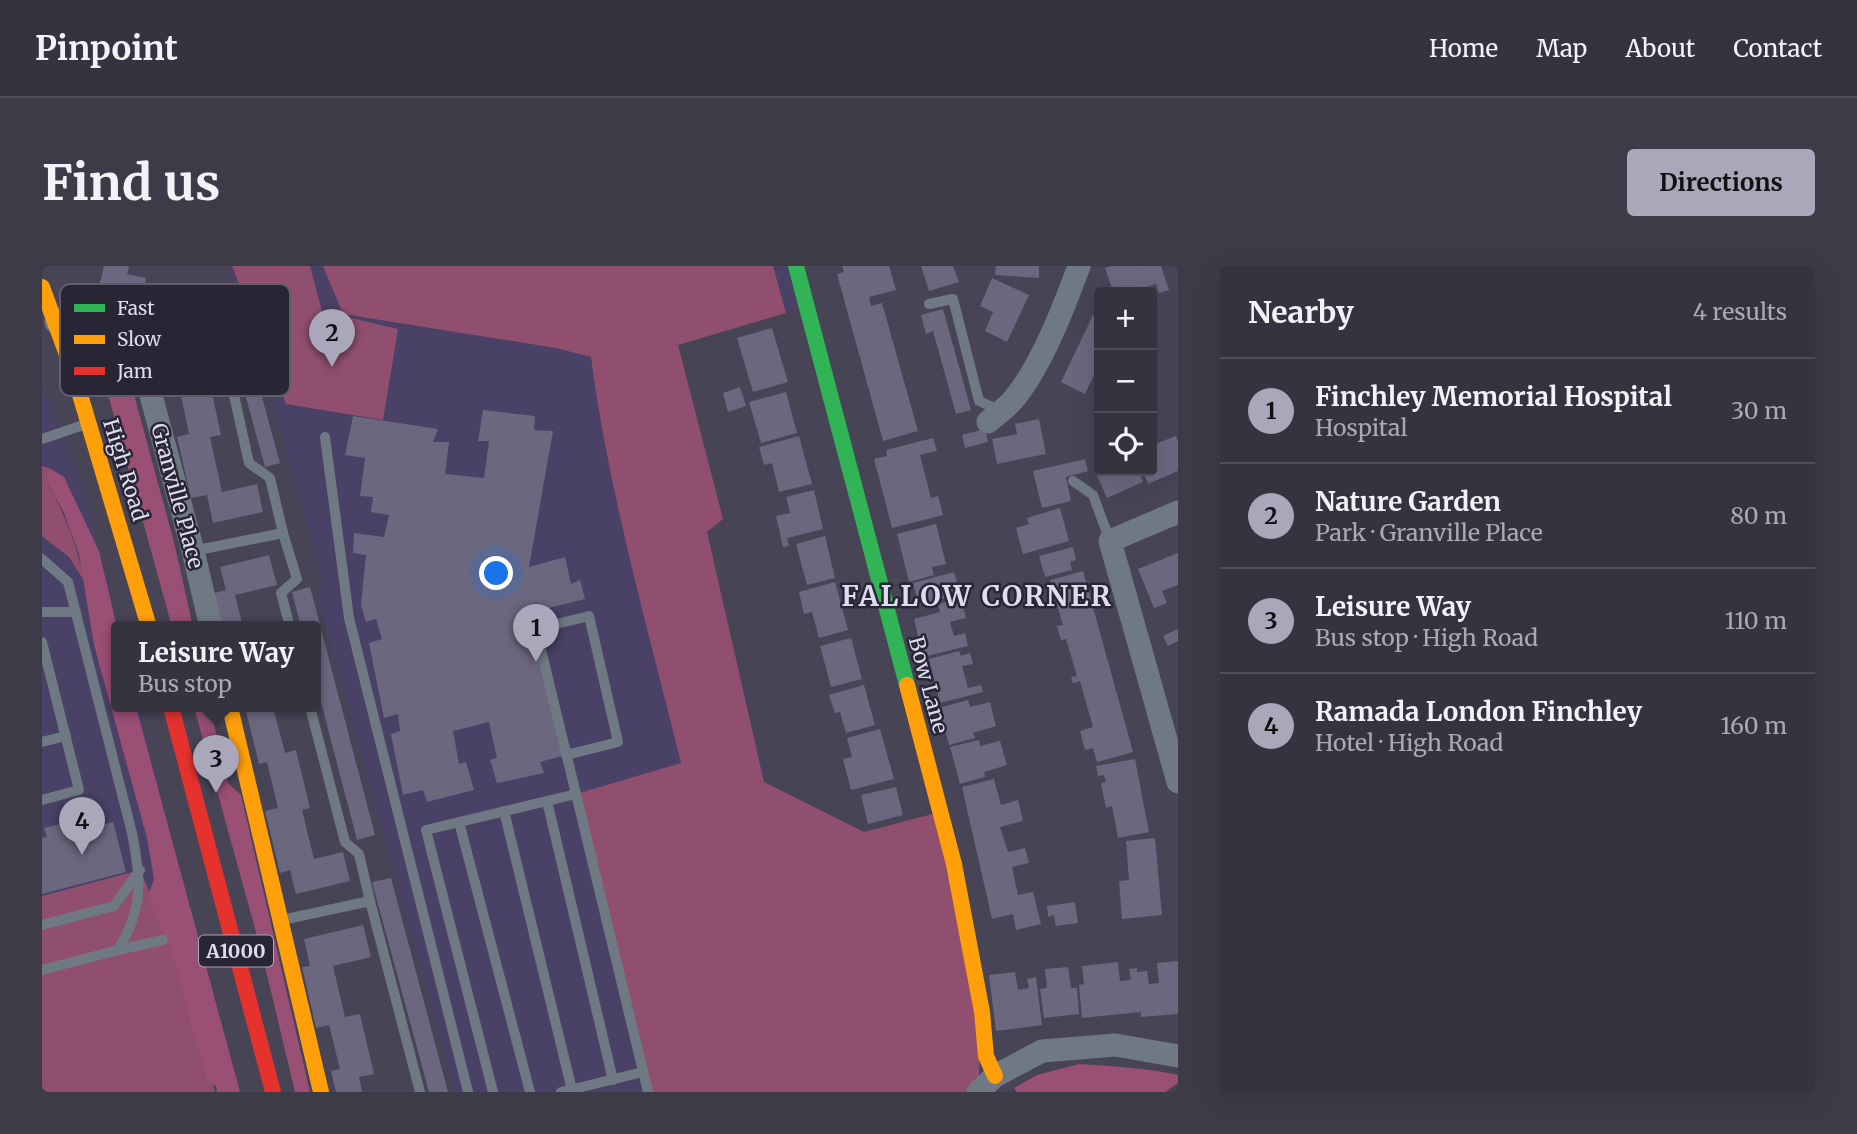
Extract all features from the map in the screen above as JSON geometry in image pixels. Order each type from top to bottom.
[{"type":"street","name":"Bow Lane","points":[[796,266],[954,864],[982,1012],[986,1056],[995,1076]]},
{"type":"street","points":[[994,417],[1013,400],[1038,361],[1079,266]]},
{"type":"street","name":"High Road","points":[[42,287],[60,334]]},
{"type":"street","name":"Granville Place","points":[[56,322],[60,320]]},
{"type":"street","name":"High Road","points":[[80,396],[147,621]]},
{"type":"street","name":"Granville Place","points":[[151,396],[210,621]]},
{"type":"street","points":[[1178,512],[1110,541],[1178,782]]},
{"type":"street","name":"A1000","points":[[172,712],[272,1092]]},
{"type":"street","points":[[231,712],[321,1092]]},
{"type":"street","points":[[978,1092],[995,1076],[1042,1051],[1115,1045],[1178,1056]]},
{"type":"lane","points":[[929,304],[953,299],[979,401],[994,417]]},
{"type":"lane","points":[[234,396],[249,463],[270,478],[297,579],[281,593],[288,621]]},
{"type":"lane","points":[[42,439],[89,423]]},
{"type":"lane","points":[[325,437],[349,618],[468,1092]]},
{"type":"lane","points":[[1073,481],[1093,495],[1110,541]]},
{"type":"lane","points":[[193,551],[283,533]]},
{"type":"lane","points":[[42,559],[68,582],[132,833],[140,891],[128,933],[118,950]]},
{"type":"lane","points":[[42,612],[76,612]]},
{"type":"lane","points":[[566,755],[618,742],[589,616],[536,629],[566,755],[643,1072],[647,1092]]},
{"type":"lane","points":[[42,642],[79,790],[42,800]]},
{"type":"lane","points":[[311,712],[345,842],[359,854],[420,1092]]},
{"type":"lane","points":[[42,742],[66,736]]},
{"type":"lane","points":[[493,1092],[426,830],[576,794]]},
{"type":"lane","points":[[547,801],[613,1080]]},
{"type":"lane","points":[[504,811],[567,1091],[643,1072]]},
{"type":"lane","points":[[459,822],[530,1092]]},
{"type":"lane","points":[[42,925],[114,906],[139,870]]},
{"type":"lane","points":[[280,920],[370,901]]},
{"type":"lane","points":[[42,970],[163,940]]},
{"type":"shaded area","points":[[227,266],[797,266],[808,306],[678,345],[723,519],[707,532],[765,782],[864,832],[940,812],[978,1092],[455,1092],[317,595],[322,580],[271,396],[290,396],[290,284],[235,284]]},
{"type":"shaded area","points":[[232,266],[310,266],[322,311],[398,329],[383,420],[286,404],[283,396],[290,396],[290,284],[239,284]]},
{"type":"shaded area","points":[[323,266],[773,266],[786,313],[678,345],[723,519],[707,532],[764,782],[864,832],[940,812],[982,1012],[978,1092],[645,1092],[576,794],[681,763],[619,510],[591,357],[556,348],[343,314]]},
{"type":"shaded area","points":[[42,387],[83,487],[117,621],[111,621],[111,712],[140,712],[199,950],[42,987]]},
{"type":"shaded area","points":[[108,396],[134,396],[174,542],[192,621],[170,621]]},
{"type":"shaded area","points":[[42,466],[49,468],[46,480],[69,529],[84,581],[69,557],[42,536]]},
{"type":"shaded area","points":[[49,468],[64,477],[99,551],[116,621],[111,621],[111,707],[94,645],[79,554],[64,513],[46,480]]},
{"type":"shaded area","points":[[112,712],[137,712],[240,1092],[217,1092],[216,1086],[207,1081],[173,956],[148,896],[154,879],[147,838]]},
{"type":"shaded area","points":[[195,712],[211,712],[228,783],[241,795],[310,1092],[295,1092],[262,954]]},
{"type":"shaded area","points":[[140,870],[184,971],[215,1092],[42,1092],[42,896]]},
{"type":"shaded area","points":[[1079,1064],[1178,1075],[1178,1083],[1165,1092],[1017,1092],[1014,1088],[1037,1075]]},
{"type":"building","points":[[104,266],[129,266],[127,274],[146,278],[145,284],[100,284]]},
{"type":"building","points":[[842,266],[889,266],[896,290],[869,297],[871,306],[882,303],[918,431],[883,441],[837,274],[844,272]]},
{"type":"building","points":[[921,266],[953,266],[959,282],[929,291]]},
{"type":"building","points":[[996,266],[1039,266],[1039,278],[995,275]]},
{"type":"building","points":[[1161,266],[1169,290],[1159,293],[1156,284],[1147,287],[1111,287],[1105,268]]},
{"type":"building","points":[[992,278],[1029,295],[1007,342],[985,331],[993,312],[980,306]]},
{"type":"building","points":[[943,309],[971,410],[956,414],[933,331],[926,334],[921,315]]},
{"type":"building","points":[[1093,315],[1094,375],[1085,394],[1061,382]]},
{"type":"building","points":[[772,328],[788,382],[753,392],[737,338]]},
{"type":"building","points":[[740,387],[746,406],[728,412],[723,393]]},
{"type":"building","points":[[786,392],[797,433],[761,443],[749,402]]},
{"type":"building","points":[[181,396],[213,396],[221,435],[210,437],[222,492],[257,484],[263,512],[213,523],[207,495],[191,498],[177,437],[189,434]]},
{"type":"building","points":[[246,396],[262,396],[280,463],[265,467]]},
{"type":"building","points":[[483,410],[535,416],[534,430],[553,431],[529,567],[565,557],[571,584],[580,580],[585,599],[529,613],[536,629],[562,756],[540,762],[544,773],[497,783],[490,760],[497,758],[489,722],[453,731],[459,764],[466,762],[474,790],[427,802],[423,790],[403,795],[391,734],[400,731],[398,714],[384,718],[369,643],[382,639],[376,619],[366,622],[361,605],[366,555],[353,553],[354,533],[384,537],[389,515],[371,512],[373,497],[360,496],[365,458],[345,455],[353,416],[438,429],[433,442],[449,442],[445,474],[484,478],[489,441],[478,441]]},
{"type":"building","points":[[1039,419],[1046,454],[997,464],[992,439],[1017,434],[1015,424]]},
{"type":"building","points":[[985,429],[988,442],[965,448],[962,435]]},
{"type":"building","points":[[799,436],[812,484],[779,492],[772,463],[764,465],[759,447]]},
{"type":"building","points":[[1176,436],[1178,471],[1148,484],[1145,476],[1157,476],[1157,443]]},
{"type":"building","points":[[933,438],[937,451],[920,455],[931,498],[938,496],[943,515],[892,528],[874,459],[887,456],[886,450]]},
{"type":"building","points":[[1085,459],[1088,471],[1066,477],[1071,501],[1042,508],[1033,471]]},
{"type":"building","points":[[1097,476],[1141,476],[1143,482],[1107,498]]},
{"type":"building","points":[[814,490],[823,529],[787,538],[789,546],[783,547],[776,516],[790,513],[786,497]]},
{"type":"building","points":[[1060,508],[1069,541],[1023,554],[1016,528],[1029,524],[1027,518]]},
{"type":"building","points":[[936,524],[946,564],[932,567],[934,575],[909,582],[897,534]]},
{"type":"building","points":[[825,536],[835,578],[807,585],[796,544]]},
{"type":"building","points":[[1073,547],[1076,560],[1070,562],[1072,570],[1045,577],[1039,556]]},
{"type":"building","points":[[1178,553],[1178,585],[1162,591],[1167,603],[1154,608],[1138,569]]},
{"type":"building","points":[[269,555],[277,585],[235,595],[242,621],[218,621],[211,594],[226,590],[220,567]]},
{"type":"building","points":[[1083,571],[1133,752],[1097,762],[1093,748],[1085,750],[1080,731],[1093,727],[1080,681],[1073,683],[1071,677],[1077,676],[1066,639],[1061,640],[1057,626],[1063,625],[1050,580]]},
{"type":"building","points":[[954,572],[960,594],[919,605],[913,583]]},
{"type":"building","points":[[835,582],[848,630],[819,638],[812,612],[804,614],[799,592]]},
{"type":"building","points":[[310,587],[319,621],[299,621],[292,592]]},
{"type":"building","points":[[961,598],[966,618],[950,622],[954,636],[965,633],[968,646],[923,657],[914,619],[940,612],[938,604]]},
{"type":"building","points":[[321,629],[375,835],[357,840],[321,702]]},
{"type":"building","points":[[1178,629],[1178,641],[1168,646],[1163,636]]},
{"type":"building","points":[[851,638],[862,679],[831,687],[820,646]]},
{"type":"building","points":[[959,651],[961,656],[970,653],[973,664],[962,666],[968,688],[981,685],[983,692],[940,703],[929,659]]},
{"type":"building","points":[[864,685],[875,725],[846,733],[840,712],[835,713],[829,695]]},
{"type":"building","points":[[968,700],[970,707],[990,702],[996,726],[973,733],[975,738],[949,745],[939,708]]},
{"type":"building","points":[[246,712],[274,712],[285,753],[296,750],[310,808],[302,810],[314,859],[343,852],[350,881],[296,894],[290,870],[280,873],[265,811],[278,808],[267,762],[259,764]]},
{"type":"building","points":[[880,729],[894,779],[851,790],[843,759],[852,757],[847,738]]},
{"type":"building","points":[[979,740],[980,746],[1000,741],[1007,765],[984,772],[985,777],[960,784],[950,747]]},
{"type":"building","points":[[1135,759],[1149,832],[1118,838],[1112,806],[1106,808],[1101,783],[1106,782],[1104,775],[1098,776],[1096,766]]},
{"type":"building","points":[[994,779],[1001,805],[1018,800],[1023,821],[1000,827],[1008,852],[1025,848],[1029,863],[1012,867],[1018,895],[1033,892],[1041,924],[1016,930],[1013,914],[992,919],[962,787]]},
{"type":"building","points":[[896,787],[903,815],[868,824],[861,795]]},
{"type":"building","points":[[98,814],[101,825],[113,822],[126,872],[42,894],[42,838],[47,837],[44,828]]},
{"type":"building","points":[[1155,838],[1162,915],[1122,919],[1119,881],[1129,880],[1126,841]]},
{"type":"building","points":[[391,878],[448,1092],[429,1092],[372,882]]},
{"type":"building","points":[[1075,902],[1078,923],[1056,926],[1054,915],[1048,917],[1047,906]]},
{"type":"building","points":[[363,925],[371,957],[333,966],[345,1017],[360,1014],[374,1074],[359,1077],[362,1092],[336,1092],[331,1071],[340,1069],[329,1025],[316,1028],[302,967],[310,966],[304,939]]},
{"type":"building","points":[[1178,961],[1178,1014],[1141,1017],[1141,1012],[1082,1018],[1079,985],[1084,984],[1082,966],[1118,962],[1120,981],[1131,980],[1129,969],[1137,968],[1137,972],[1147,971],[1149,984],[1159,983],[1157,963]]},
{"type":"building","points":[[1068,967],[1071,988],[1077,988],[1079,1014],[1044,1018],[1040,989],[1047,988],[1045,969]]},
{"type":"building","points":[[1015,972],[1018,990],[1029,988],[1027,979],[1036,977],[1042,1025],[996,1031],[989,975]]},
{"type":"traffic: fast","points":[[796,266],[907,685]]},
{"type":"traffic: slow","points":[[42,287],[60,336]]},
{"type":"traffic: slow","points":[[80,396],[147,621]]},
{"type":"traffic: slow","points":[[907,685],[954,864],[982,1012],[986,1056],[995,1076]]},
{"type":"traffic: slow","points":[[231,712],[321,1092]]},
{"type":"traffic: jam","points":[[172,712],[273,1092]]},
{"type":"place","name":"Nature Garden","points":[[332,367]]},
{"type":"place","name":"Finchley Memorial Hospital","points":[[536,662]]},
{"type":"place","name":"Leisure Way","points":[[216,793]]},
{"type":"place","name":"Ramada London Finchley","points":[[82,855]]},
{"type":"district","name":"FALLOW CORNER","points":[[977,596]]}]
